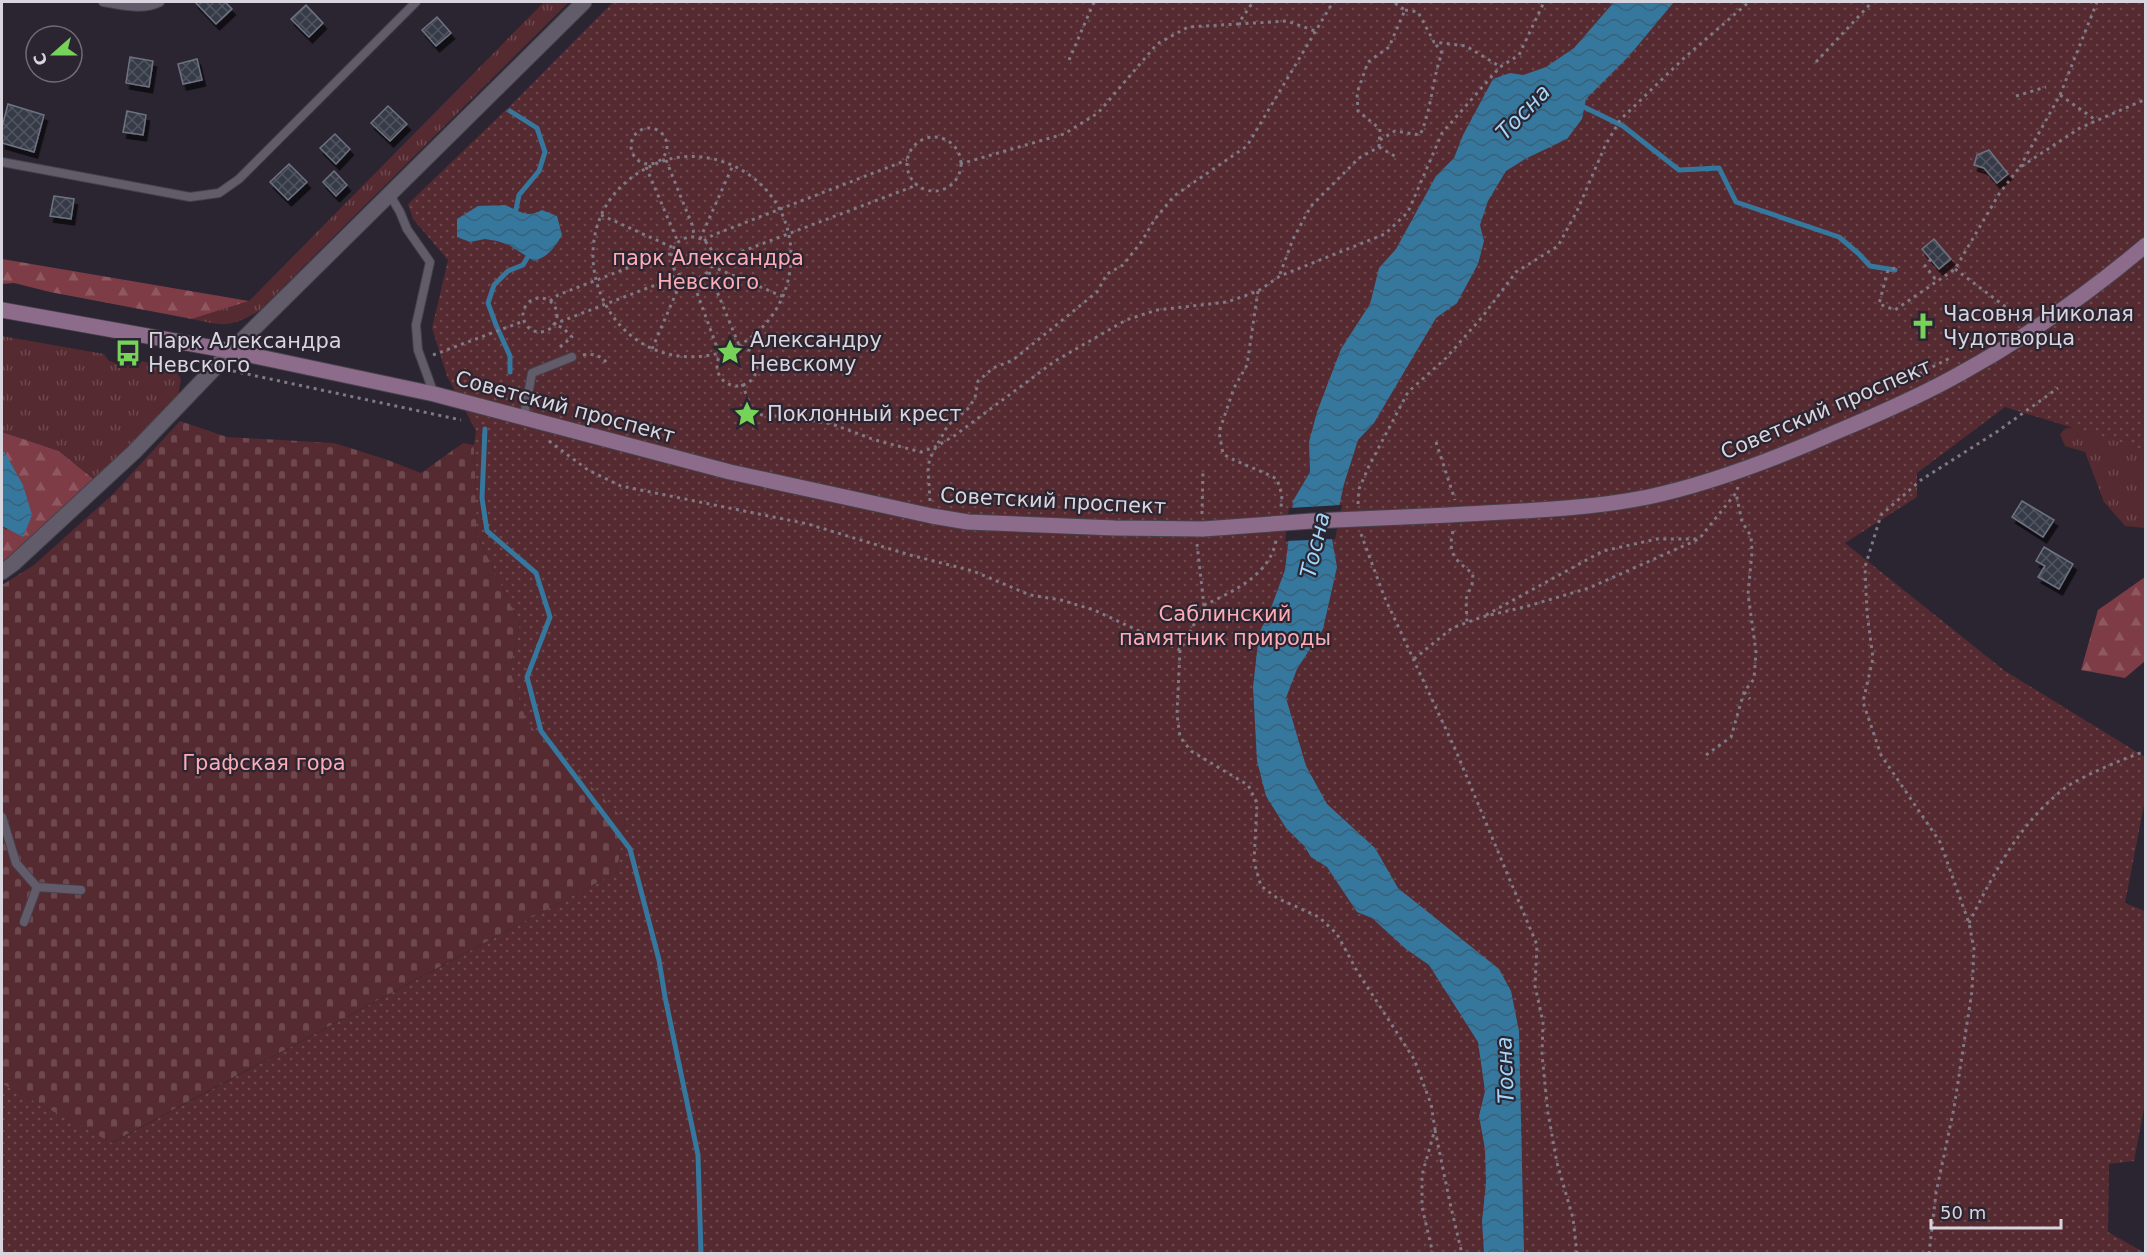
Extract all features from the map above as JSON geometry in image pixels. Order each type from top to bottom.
[{"type":"main road","name":"Советский проспект","points":[[2,310],[231,351],[434,394],[730,472],[932,516],[979,523],[1115,528],[1201,528],[1312,521],[1449,508],[1550,509],[1619,501],[1692,486],[1784,454],[1962,373],[2035,329],[2100,282],[2145,245]]},
{"type":"street","points":[[2,572],[134,452],[231,351],[584,2]]},
{"type":"lane","points":[[103,2],[129,7],[154,5],[160,2]]},
{"type":"lane","points":[[2,162],[190,197],[219,193],[239,179],[416,2]]},
{"type":"lane","points":[[390,195],[407,229],[430,262],[416,325],[418,350],[434,394]]},
{"type":"lane","points":[[524,416],[532,373],[572,357]]},
{"type":"lane","points":[[2,818],[16,864],[36,886],[81,890]]},
{"type":"lane","points":[[24,922],[36,886]]},
{"type":"path","points":[[1069,60],[1094,2]]},
{"type":"path","points":[[1238,24],[1253,2]]},
{"type":"path","points":[[923,501],[930,502],[928,467],[934,447],[948,425],[967,411],[975,398],[978,381],[993,368],[1012,360],[1097,292],[1107,274],[1123,265],[1174,196],[1247,146],[1333,2]]},
{"type":"path","points":[[1380,140],[1395,131],[1420,135],[1426,122],[1436,69],[1442,53],[1418,12],[1406,10],[1393,2]]},
{"type":"path","points":[[742,384],[753,412],[765,416],[784,416],[832,424],[875,440],[921,452],[934,447],[976,421],[1055,361],[1126,320],[1156,310],[1227,302],[1258,291],[1280,276],[1385,234],[1408,212],[1443,133],[1500,67],[1519,55],[1544,2]]},
{"type":"path","points":[[1358,513],[1359,489],[1408,392],[1446,358],[1483,316],[1516,273],[1558,246],[1577,211],[1605,146],[1620,120],[1684,58],[1749,2]]},
{"type":"path","points":[[1816,62],[1872,2]]},
{"type":"path","points":[[1895,268],[1888,270],[1879,304],[1895,310],[1955,269],[1999,194],[2019,168],[2060,95],[2097,2]]},
{"type":"path","points":[[1379,147],[1380,129],[1358,111],[1357,93],[1368,62],[1389,47],[1406,10]]},
{"type":"path","points":[[960,164],[1064,134],[1098,113],[1157,44],[1188,27],[1287,21],[1316,31]]},
{"type":"path","points":[[1434,42],[1466,46],[1500,67]]},
{"type":"path","points":[[2016,96],[2046,87]]},
{"type":"path","points":[[2060,95],[2097,121]]},
{"type":"path","points":[[2019,168],[2080,128],[2145,99]]},
{"type":"path","points":[[678,242],[644,163],[635,157],[631,146],[634,135],[643,128],[654,128],[663,135],[667,146],[665,158],[693,226],[694,237]]},
{"type":"path","points":[[935,137],[952,144],[958,151],[960,164],[957,178],[944,189],[928,190],[917,185],[910,175],[907,160],[918,143],[926,138],[935,137]]},
{"type":"path","points":[[1280,276],[1293,240],[1311,206],[1359,158],[1379,147]]},
{"type":"path","points":[[1379,147],[1398,158]]},
{"type":"path","points":[[644,163],[665,158],[705,157],[733,165],[760,183],[780,209],[789,233],[792,259],[788,285],[784,297],[770,320],[756,334],[719,355],[717,362],[719,375],[729,384],[742,384],[753,377],[756,365],[756,358],[748,348],[738,346]]},
{"type":"path","points":[[665,158],[630,178],[616,191],[601,215],[594,234],[592,254],[595,281],[604,305],[625,331],[652,349],[672,355],[692,357],[724,352]]},
{"type":"path","points":[[702,240],[907,160]]},
{"type":"path","points":[[702,240],[733,165]]},
{"type":"path","points":[[713,259],[722,259],[917,185]]},
{"type":"path","points":[[601,215],[674,248]]},
{"type":"path","points":[[694,237],[702,240],[712,252],[713,259],[704,276],[692,279],[677,273],[671,261],[671,254],[678,242],[694,237]]},
{"type":"path","points":[[550,301],[558,295],[661,255],[671,254]]},
{"type":"path","points":[[1930,259],[1924,266],[1937,281]]},
{"type":"path","points":[[711,266],[784,297]]},
{"type":"path","points":[[1955,269],[2035,329]]},
{"type":"path","points":[[708,272],[738,346]]},
{"type":"path","points":[[554,324],[556,312],[550,301],[532,299],[524,308],[524,321],[531,330],[544,331],[554,324],[670,279],[677,273]]},
{"type":"path","points":[[652,349],[683,277]]},
{"type":"path","points":[[692,279],[719,353]]},
{"type":"path","points":[[1258,291],[1247,365],[1234,388],[1219,432],[1223,454],[1243,466],[1277,478],[1282,495],[1281,507]]},
{"type":"path","points":[[425,358],[524,321]]},
{"type":"path","points":[[550,365],[556,351],[572,337],[563,328],[554,324]]},
{"type":"path","points":[[572,357],[593,353],[602,357],[609,365]]},
{"type":"path","points":[[1879,394],[1950,358]]},
{"type":"path","points":[[473,384],[494,393]]},
{"type":"path","points":[[1929,1254],[1936,1193],[1954,1108],[1972,991],[1974,949],[1969,923],[1940,842],[1881,755],[1863,702],[1873,658],[1867,613],[1865,567],[1881,515],[1921,480],[1998,432],[2058,388]]},
{"type":"path","points":[[547,440],[588,470],[621,486],[808,524],[910,555],[973,571],[1030,595],[1061,600],[1094,610],[1180,650]]},
{"type":"path","points":[[1436,442],[1455,502],[1449,508]]},
{"type":"path","points":[[1203,470],[1201,528],[1204,606],[1180,650],[1177,714],[1180,736],[1191,751],[1248,785],[1257,803],[1254,862],[1261,886],[1277,898],[1319,917],[1337,934],[1357,971],[1414,1059],[1431,1104],[1462,1254]]},
{"type":"path","points":[[1482,617],[1588,588],[1699,539],[1736,493],[1738,487]]},
{"type":"path","points":[[1706,755],[1731,737],[1744,692],[1754,679],[1756,652],[1748,594],[1752,552],[1751,536],[1742,522],[1736,493]]},
{"type":"path","points":[[1453,531],[1451,552],[1473,574],[1472,584],[1466,598],[1467,623]]},
{"type":"path","points":[[1360,534],[1384,597],[1456,751],[1537,945],[1535,986],[1542,1022],[1542,1055],[1548,1113],[1557,1163],[1573,1218],[1577,1254]]},
{"type":"path","points":[[1414,660],[1452,628],[1482,617],[1603,551],[1657,539],[1699,539]]},
{"type":"path","points":[[1204,606],[1235,591],[1264,567],[1275,547]]},
{"type":"path","points":[[1744,692],[1750,699]]},
{"type":"path","points":[[1969,923],[1991,879],[2014,842],[2037,813],[2067,787],[2145,751]]},
{"type":"path","points":[[1433,1254],[1422,1207],[1422,1176],[1435,1129]]},
{"type":"green space","points":[[544,2],[569,2],[259,311],[226,324],[192,319],[249,301]]},
{"type":"green space","name":"Саблинский памятник природы","points":[[613,2],[2145,2],[2145,450],[2005,407],[1917,473],[1917,497],[1845,543],[2005,671],[2145,757],[2145,800],[2125,903],[2145,911],[2145,1103],[2134,1161],[2109,1164],[2108,1232],[2145,1253],[2,1253],[2,1084],[112,1143],[617,872],[625,820],[527,723],[510,670],[520,624],[477,535],[474,445],[476,431],[447,376],[432,328],[448,260],[413,219],[408,204]]},
{"type":"green space","points":[[2,259],[249,301],[192,319],[14,283],[2,284]]},
{"type":"green space","points":[[2,336],[104,354],[109,361],[126,366],[140,361],[172,366],[181,379],[178,396],[97,482],[59,451],[2,432]]},
{"type":"green space","points":[[2145,401],[2145,528],[2125,526],[2104,502],[2085,452],[2065,446],[2060,434],[2066,428],[2097,427]]},
{"type":"green space","name":"Графская гора","points":[[180,421],[227,437],[334,443],[421,473],[463,443],[474,445],[477,535],[520,624],[510,670],[527,722],[625,820],[617,872],[111,1143],[2,1084],[2,585],[34,565],[112,495]]},
{"type":"green space","points":[[2,432],[59,451],[97,482],[2,566],[2,526],[7,530],[5,453],[2,450]]},
{"type":"green space","points":[[2145,577],[2145,661],[2125,678],[2081,670],[2098,610]]},
{"type":"water","name":"Тосна","points":[[1614,2],[1674,2],[1629,56],[1586,99],[1582,119],[1567,139],[1506,171],[1488,201],[1480,225],[1484,241],[1478,264],[1457,303],[1436,318],[1374,423],[1358,440],[1344,484],[1332,539],[1337,567],[1323,629],[1297,669],[1286,698],[1306,766],[1327,804],[1375,848],[1398,888],[1499,969],[1511,991],[1519,1031],[1524,1253],[1484,1253],[1482,1221],[1486,1183],[1485,1149],[1479,1116],[1485,1091],[1478,1042],[1429,965],[1406,949],[1372,918],[1357,912],[1327,867],[1311,857],[1305,847],[1286,828],[1266,796],[1257,761],[1253,687],[1259,634],[1285,570],[1293,501],[1310,472],[1309,442],[1317,412],[1341,349],[1370,304],[1379,268],[1396,249],[1436,176],[1454,158],[1463,135],[1493,79],[1510,73],[1523,75],[1546,67],[1574,48]]},
{"type":"water","points":[[505,205],[528,214],[542,210],[557,216],[562,235],[551,251],[534,261],[509,245],[497,241],[485,239],[470,242],[457,237],[457,219],[478,206]]},
{"type":"water","points":[[2,450],[23,485],[32,515],[23,537],[2,526]]},
{"type":"pier","points":[[1342,505],[1335,539],[1285,541],[1289,508]]},
{"type":"building","points":[[195,2],[225,2],[232,9],[216,24]]},
{"type":"building","points":[[306,5],[323,23],[309,37],[291,19]]},
{"type":"building","points":[[437,17],[451,33],[436,46],[422,30]]},
{"type":"building","points":[[130,57],[153,61],[149,87],[126,83]]},
{"type":"building","points":[[197,59],[202,80],[183,84],[178,64]]},
{"type":"building","points":[[8,104],[44,115],[34,152],[2,143],[2,127]]},
{"type":"building","points":[[388,106],[407,124],[390,141],[371,123]]},
{"type":"building","points":[[127,111],[146,115],[143,135],[123,132]]},
{"type":"building","points":[[335,134],[350,149],[336,164],[320,148]]},
{"type":"building","points":[[1989,150],[2008,174],[1997,183],[1984,168],[1974,165],[1977,155]]},
{"type":"building","points":[[289,164],[307,182],[288,200],[270,182]]},
{"type":"building","points":[[334,171],[347,185],[336,196],[323,182]]},
{"type":"building","points":[[54,196],[74,199],[71,219],[50,216]]},
{"type":"building","points":[[1934,239],[1951,259],[1939,269],[1922,249]]},
{"type":"building","points":[[2022,501],[2054,520],[2043,537],[2012,517]]},
{"type":"building","points":[[2044,547],[2073,564],[2059,589],[2038,577],[2045,566],[2036,561]]},
{"type":"waterway","points":[[1584,107],[1623,126],[1679,170],[1719,168],[1736,202],[1839,237],[1870,266],[1895,270]]},
{"type":"waterway","points":[[510,111],[537,128],[545,152],[539,171],[519,195],[515,214]]},
{"type":"waterway","points":[[510,372],[510,356],[488,303],[494,285],[508,271],[523,265],[530,253]]},
{"type":"waterway","points":[[485,429],[482,498],[487,531],[536,573],[550,617],[527,677],[541,731],[630,849],[659,960],[698,1155],[701,1254]]},
{"type":"place","name":"Часовня Николая Чудотворца","points":[[1923,326]]},
{"type":"place","name":"Александру Невскому","points":[[730,352]]},
{"type":"place","name":"Парк Александра Невского","points":[[128,353]]},
{"type":"place","name":"Поклонный крест","points":[[747,414]]},
{"type":"park label","name":"парк Александра Невского","points":[[708,270]]}]
